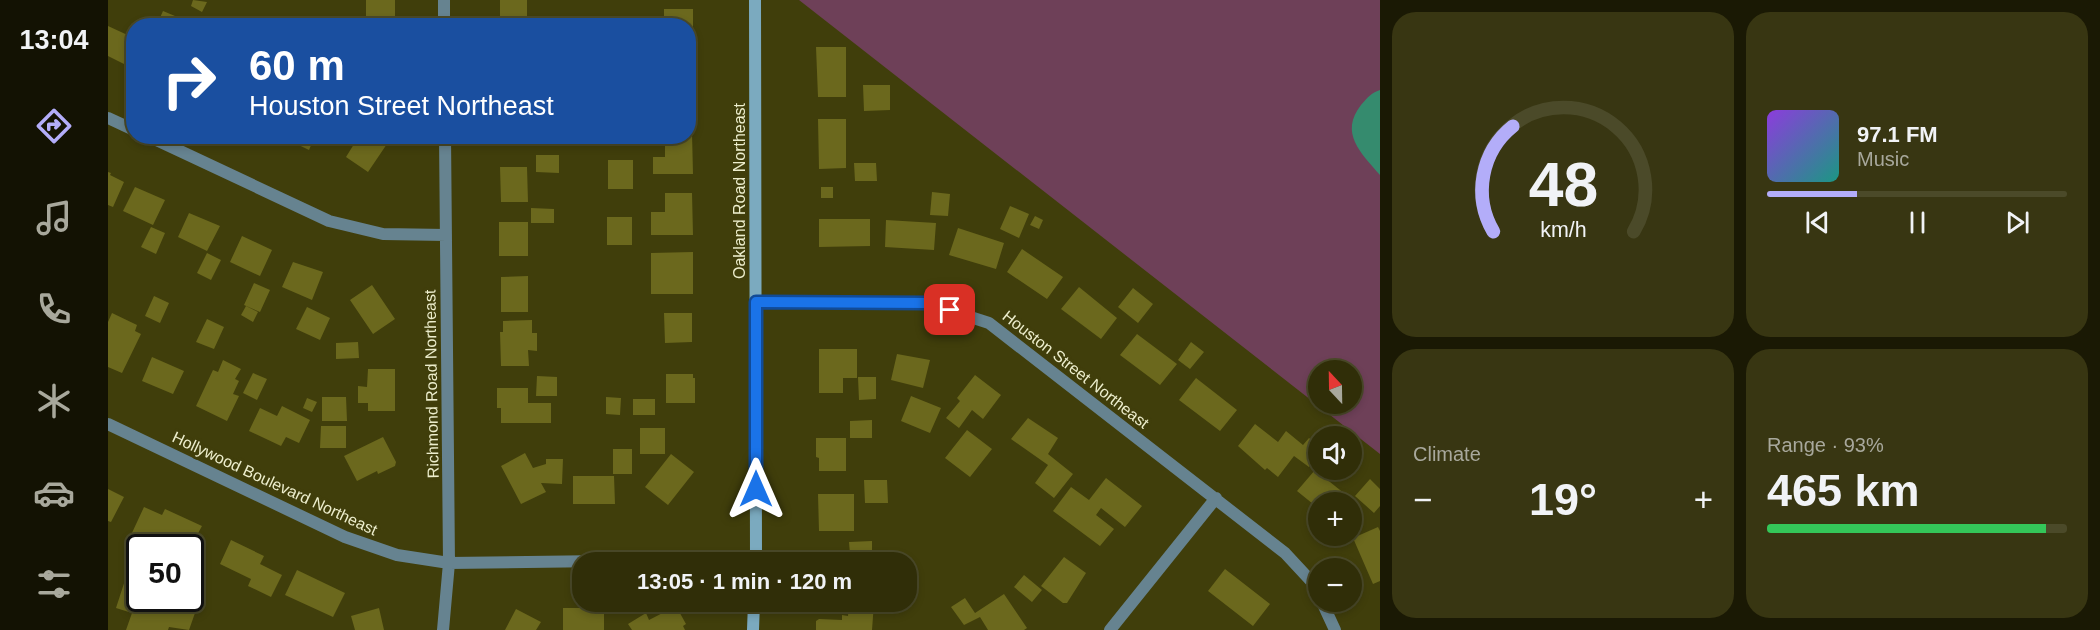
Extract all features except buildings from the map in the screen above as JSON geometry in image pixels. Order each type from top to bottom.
[{"type":"main road","name":"Oakland Road Northeast","points":[[755,0],[756,552]]},
{"type":"main road","points":[[753,630],[754,612]]},
{"type":"street","points":[[444,0],[444,18]]},
{"type":"street","points":[[108,118],[126,126]]},
{"type":"street","points":[[165,144],[329,221],[383,234],[446,236]]},
{"type":"street","name":"Richmond Road Northeast","points":[[444,630],[449,563],[445,144]]},
{"type":"street","name":"Houston Street Northeast","points":[[756,302],[930,303],[989,323],[1285,553],[1308,578]]},
{"type":"street","name":"Hollywood Boulevard Northeast","points":[[108,424],[345,537],[397,555],[449,563],[572,562]]},
{"type":"street","points":[[1110,630],[1216,498]]},
{"type":"street","points":[[1327,612],[1335,630]]},
{"type":"shaded area","points":[[799,0],[1380,0],[1380,454],[1362,440],[1362,426],[1344,426],[1329,414],[1362,414],[1362,360],[1308,360],[1308,398]]},
{"type":"shaded area","points":[[1380,90],[1380,175],[1360,151],[1352,134],[1352,125],[1361,105],[1374,92]]},
{"type":"route","points":[[756,489],[756,302],[930,303],[950,310]]}]
